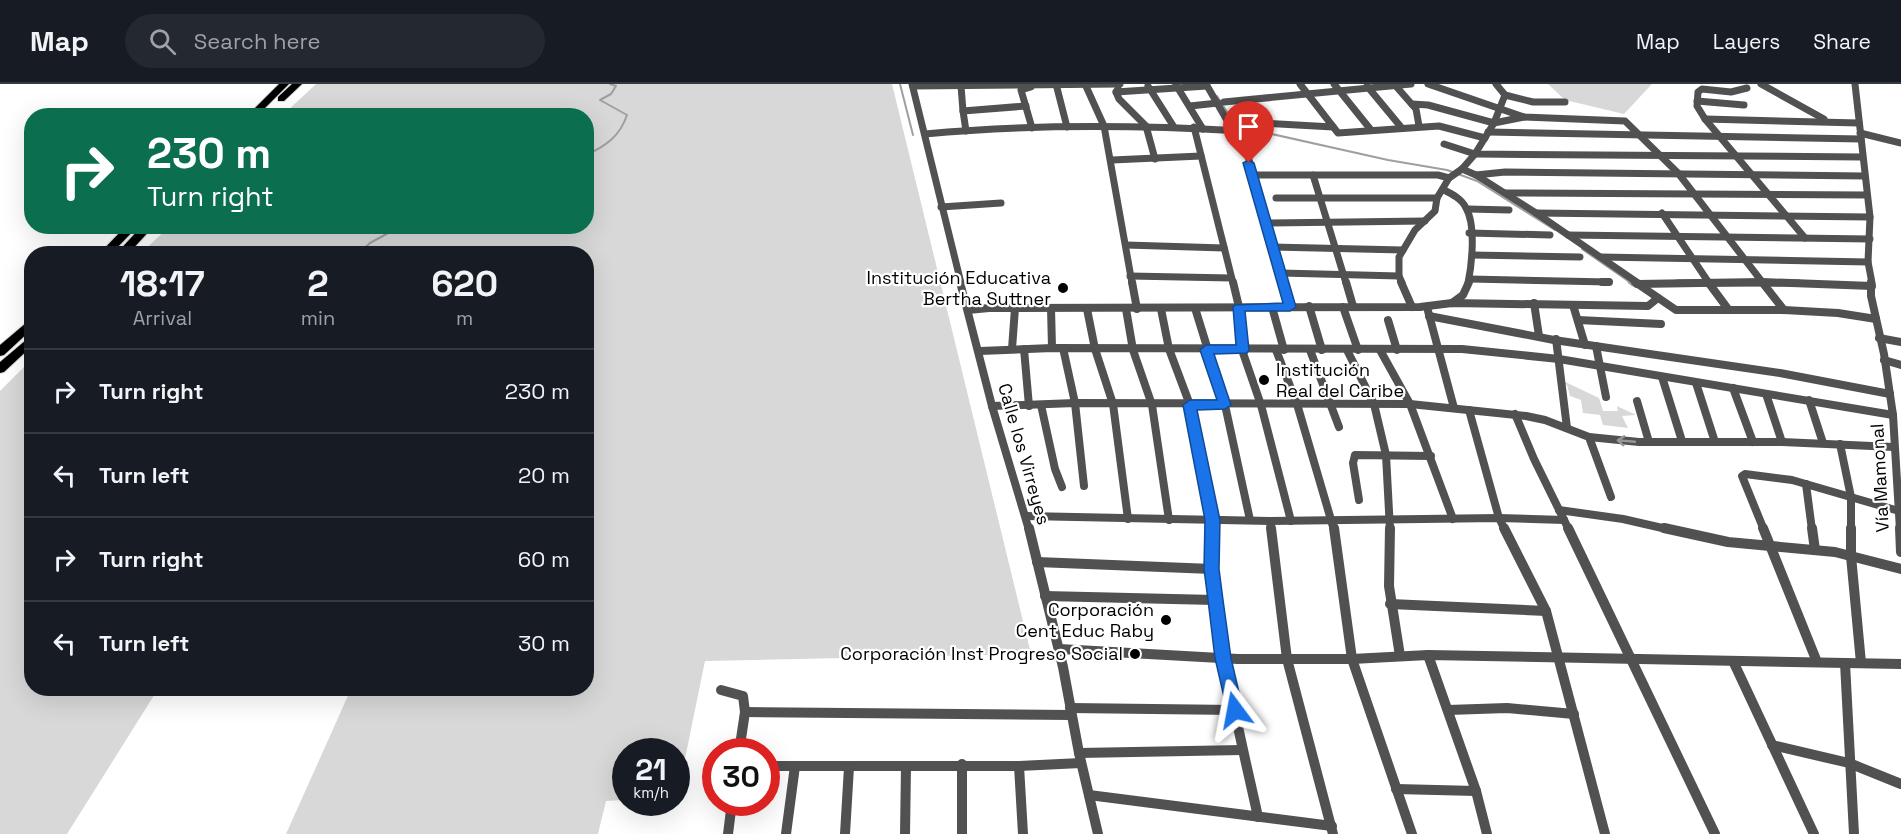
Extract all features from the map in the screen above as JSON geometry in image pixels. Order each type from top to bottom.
[{"type":"highway","points":[[259,108],[284,84]]},
{"type":"highway","points":[[272,108],[297,84]]},
{"type":"highway","points":[[112,246],[125,234]]},
{"type":"highway","points":[[129,246],[141,234]]},
{"type":"highway","points":[[0,352],[24,330]]},
{"type":"highway","points":[[0,369],[24,346]]},
{"type":"street","points":[[1056,84],[1067,127]]},
{"type":"street","points":[[1085,84],[1104,126],[1112,160],[1137,309]]},
{"type":"street","points":[[912,85],[1120,84],[1116,92],[1119,99],[1146,126],[1155,159]]},
{"type":"street","points":[[1300,84],[1338,133],[1419,126],[1451,128],[1486,135],[1861,136],[1901,143]]},
{"type":"street","points":[[1334,84],[1371,130]]},
{"type":"street","points":[[1190,106],[1340,91],[1368,86],[1411,84]]},
{"type":"street","points":[[1428,84],[1457,96],[1524,117]]},
{"type":"street","points":[[1496,84],[1506,95],[1533,102],[1565,102]]},
{"type":"street","points":[[1761,84],[1826,120]]},
{"type":"street","name":"Vía Mamonal","points":[[1855,84],[1870,217],[1868,262],[1872,286],[1871,296],[1894,399],[1901,552]]},
{"type":"street","name":"Calle los Virreyes","points":[[912,85],[992,406],[1026,516],[1059,649],[1080,758],[1098,834]]},
{"type":"street","points":[[1116,92],[1149,87],[1207,85],[1221,102],[1232,129]]},
{"type":"street","points":[[1394,85],[1416,109],[1419,126]]},
{"type":"street","points":[[961,86],[966,131]]},
{"type":"street","points":[[1018,86],[1032,128]]},
{"type":"street","points":[[1176,86],[1203,129]]},
{"type":"street","points":[[1368,86],[1401,127]]},
{"type":"street","points":[[1149,87],[1174,127]]},
{"type":"street","points":[[1747,88],[1731,92],[1702,89],[1698,92],[1697,106],[1750,175],[1804,238]]},
{"type":"street","points":[[1412,307],[1399,276],[1399,257],[1402,250],[1415,230],[1435,211],[1437,198],[1456,173],[1475,154],[1494,123],[1506,95]]},
{"type":"street","points":[[1697,101],[1744,105]]},
{"type":"street","points":[[1412,104],[1436,107],[1494,123],[1524,117],[1625,121],[1678,173],[1784,310]]},
{"type":"street","points":[[963,111],[1026,106]]},
{"type":"street","points":[[1705,119],[1826,120],[1859,123]]},
{"type":"street","points":[[1261,123],[1333,127]]},
{"type":"street","points":[[925,134],[1104,126],[1194,127],[1232,129],[1242,132],[1245,151],[1290,307]]},
{"type":"street","points":[[1194,127],[1239,307],[1242,350],[1261,405],[1291,521]]},
{"type":"street","points":[[1444,144],[1475,154],[1862,157]]},
{"type":"street","points":[[1112,160],[1201,156]]},
{"type":"street","points":[[1252,175],[1438,175],[1456,173],[1476,175],[1505,172],[1865,176]]},
{"type":"street","points":[[1313,175],[1341,274],[1353,306]]},
{"type":"street","points":[[1476,175],[1536,213],[1658,298],[1681,311],[1784,310],[1838,313],[1876,319]]},
{"type":"street","points":[[1444,190],[1468,209],[1472,255],[1470,279],[1462,297],[1452,303]]},
{"type":"street","points":[[1505,193],[1866,195]]},
{"type":"street","points":[[1276,198],[1437,198]]},
{"type":"street","points":[[941,207],[1001,203]]},
{"type":"street","points":[[1468,209],[1509,210]]},
{"type":"street","points":[[1536,213],[1870,217]]},
{"type":"street","points":[[1662,213],[1690,258],[1728,309]]},
{"type":"street","points":[[1265,223],[1425,221]]},
{"type":"street","points":[[1469,233],[1550,235]]},
{"type":"street","points":[[1568,235],[1870,239]]},
{"type":"street","points":[[1125,245],[1224,248]]},
{"type":"street","points":[[1272,247],[1333,246],[1402,250]]},
{"type":"street","points":[[1472,255],[1580,257]]},
{"type":"street","points":[[1600,257],[1868,262]]},
{"type":"street","points":[[1281,273],[1399,276]]},
{"type":"street","points":[[1130,276],[1231,278]]},
{"type":"street","points":[[1470,279],[1609,282]]},
{"type":"street","points":[[1637,284],[1762,282],[1872,286]]},
{"type":"street","points":[[968,310],[1412,307],[1452,303],[1648,306],[1658,298]]},
{"type":"street","points":[[1534,303],[1539,336]]},
{"type":"street","points":[[1573,304],[1585,345]]},
{"type":"street","points":[[1309,306],[1322,350]]},
{"type":"street","points":[[1427,306],[1454,408]]},
{"type":"street","points":[[1272,307],[1280,350],[1333,521],[1352,659],[1412,834]]},
{"type":"street","points":[[1342,307],[1352,350],[1374,404],[1386,455],[1390,521],[1390,604],[1400,656]]},
{"type":"street","points":[[1012,350],[1015,308]]},
{"type":"street","points":[[1051,308],[1052,348]]},
{"type":"street","points":[[1195,308],[1206,350],[1225,405],[1250,520]]},
{"type":"street","points":[[1087,309],[1095,349],[1113,404],[1128,519]]},
{"type":"street","points":[[1126,309],[1133,350],[1152,405],[1169,520]]},
{"type":"street","points":[[1161,309],[1168,350],[1190,405],[1212,520],[1212,569],[1223,658],[1258,817]]},
{"type":"street","points":[[1429,316],[1585,345],[1664,354],[1824,379],[1894,399]]},
{"type":"street","points":[[1388,320],[1397,350]]},
{"type":"street","points":[[1578,320],[1661,324]]},
{"type":"street","points":[[1879,338],[1901,342]]},
{"type":"street","points":[[1556,339],[1567,428]]},
{"type":"street","points":[[1596,346],[1606,397]]},
{"type":"street","points":[[980,351],[1052,348],[1133,350],[1462,349],[1559,360],[1893,415]]},
{"type":"street","points":[[1063,348],[1075,403],[1084,486]]},
{"type":"street","points":[[1024,349],[1029,406]]},
{"type":"street","points":[[1310,350],[1339,427]]},
{"type":"street","points":[[1380,350],[1410,404],[1453,519]]},
{"type":"street","points":[[1884,360],[1901,365]]},
{"type":"street","points":[[1662,377],[1682,441]]},
{"type":"street","points":[[1696,383],[1715,442]]},
{"type":"street","points":[[1733,388],[1753,442]]},
{"type":"street","points":[[1766,394],[1782,442]]},
{"type":"street","points":[[1809,400],[1823,443]]},
{"type":"street","points":[[1637,401],[1649,442]]},
{"type":"street","points":[[992,406],[1075,403],[1410,404],[1515,414],[1545,420],[1589,437],[1649,442],[1823,443],[1896,454]]},
{"type":"street","points":[[1041,405],[1055,469],[1062,487]]},
{"type":"street","points":[[1469,410],[1499,518],[1546,611],[1605,834]]},
{"type":"street","points":[[1515,414],[1715,834]]},
{"type":"street","points":[[1589,437],[1611,497]]},
{"type":"street","points":[[1840,444],[1851,497],[1851,556],[1862,663]]},
{"type":"street","points":[[1359,500],[1353,463],[1354,454],[1431,456]]},
{"type":"street","points":[[1817,662],[1742,476],[1745,474],[1806,484],[1899,511]]},
{"type":"street","points":[[1806,484],[1815,550]]},
{"type":"street","points":[[1026,516],[1169,520],[1390,521],[1562,515],[1623,519],[1728,542],[1815,550],[1851,556],[1901,569]]},
{"type":"street","points":[[1089,795],[1258,817],[1333,830],[1287,659],[1270,521]]},
{"type":"street","points":[[1037,562],[1212,569]]},
{"type":"street","points":[[1045,596],[1215,600]]},
{"type":"street","points":[[1390,604],[1546,611]]},
{"type":"street","points":[[1059,649],[1223,658],[1352,659],[1428,655],[1901,664]]},
{"type":"street","points":[[1428,655],[1476,791],[1487,834]]},
{"type":"street","points":[[1733,661],[1814,834]]},
{"type":"street","points":[[1845,663],[1848,763],[1854,834]]},
{"type":"street","points":[[721,690],[741,694],[745,712],[741,738]]},
{"type":"street","points":[[1448,710],[1507,708],[1574,714]]},
{"type":"street","points":[[745,712],[1235,710]]},
{"type":"street","points":[[1772,745],[1848,763],[1901,784]]},
{"type":"street","points":[[780,766],[962,764],[1019,766],[1080,758],[1242,750]]},
{"type":"street","points":[[962,764],[962,834]]},
{"type":"street","points":[[786,834],[795,766]]},
{"type":"street","points":[[904,834],[906,766]]},
{"type":"street","points":[[1019,766],[1023,834]]},
{"type":"street","points":[[845,834],[849,767]]},
{"type":"street","points":[[1396,789],[1476,791]]},
{"type":"street","points":[[728,834],[730,816]]},
{"type":"shaded area","points":[[316,84],[892,84],[1031,654],[705,661],[689,738],[612,738],[612,801],[606,801],[598,834],[286,834],[348,696],[594,696],[594,246],[149,246],[161,234],[594,234],[594,108],[290,108]]},
{"type":"shaded area","points":[[1548,84],[1652,84],[1624,114],[1565,100]]},
{"type":"shaded area","points":[[24,367],[24,696],[154,696],[67,834],[0,834],[0,391]]},
{"type":"shaded area","points":[[1559,379],[1599,398],[1603,411],[1618,411],[1617,406],[1636,415],[1622,416],[1628,428],[1603,425],[1600,415],[1583,413],[1581,400],[1570,396],[1567,385],[1560,383]]},
{"type":"waterway","points":[[594,151],[616,135],[627,115],[600,100],[611,94],[616,86],[610,84]]},
{"type":"waterway","points":[[900,84],[913,135]]},
{"type":"waterway","points":[[1217,96],[1236,126],[1388,160],[1447,170],[1477,181],[1555,230]]},
{"type":"waterway","points":[[367,246],[386,234]]},
{"type":"waterway","points":[[1582,249],[1631,283]]},
{"type":"waterway","points":[[1629,282],[1633,285]]},
{"type":"place","name":"Institución Educativa Bertha Suttner","points":[[1063,288]]},
{"type":"place","name":"Institución Real del Caribe","points":[[1264,380]]},
{"type":"place","name":"Corporación Cent Educ Raby","points":[[1166,620]]},
{"type":"place","name":"Corporación Inst Progreso Social","points":[[1135,654]]},
{"type":"route","points":[[1235,710],[1223,658],[1215,600],[1212,569],[1212,520],[1190,405],[1225,405],[1206,350],[1242,350],[1239,307],[1290,307],[1249,163]]}]
